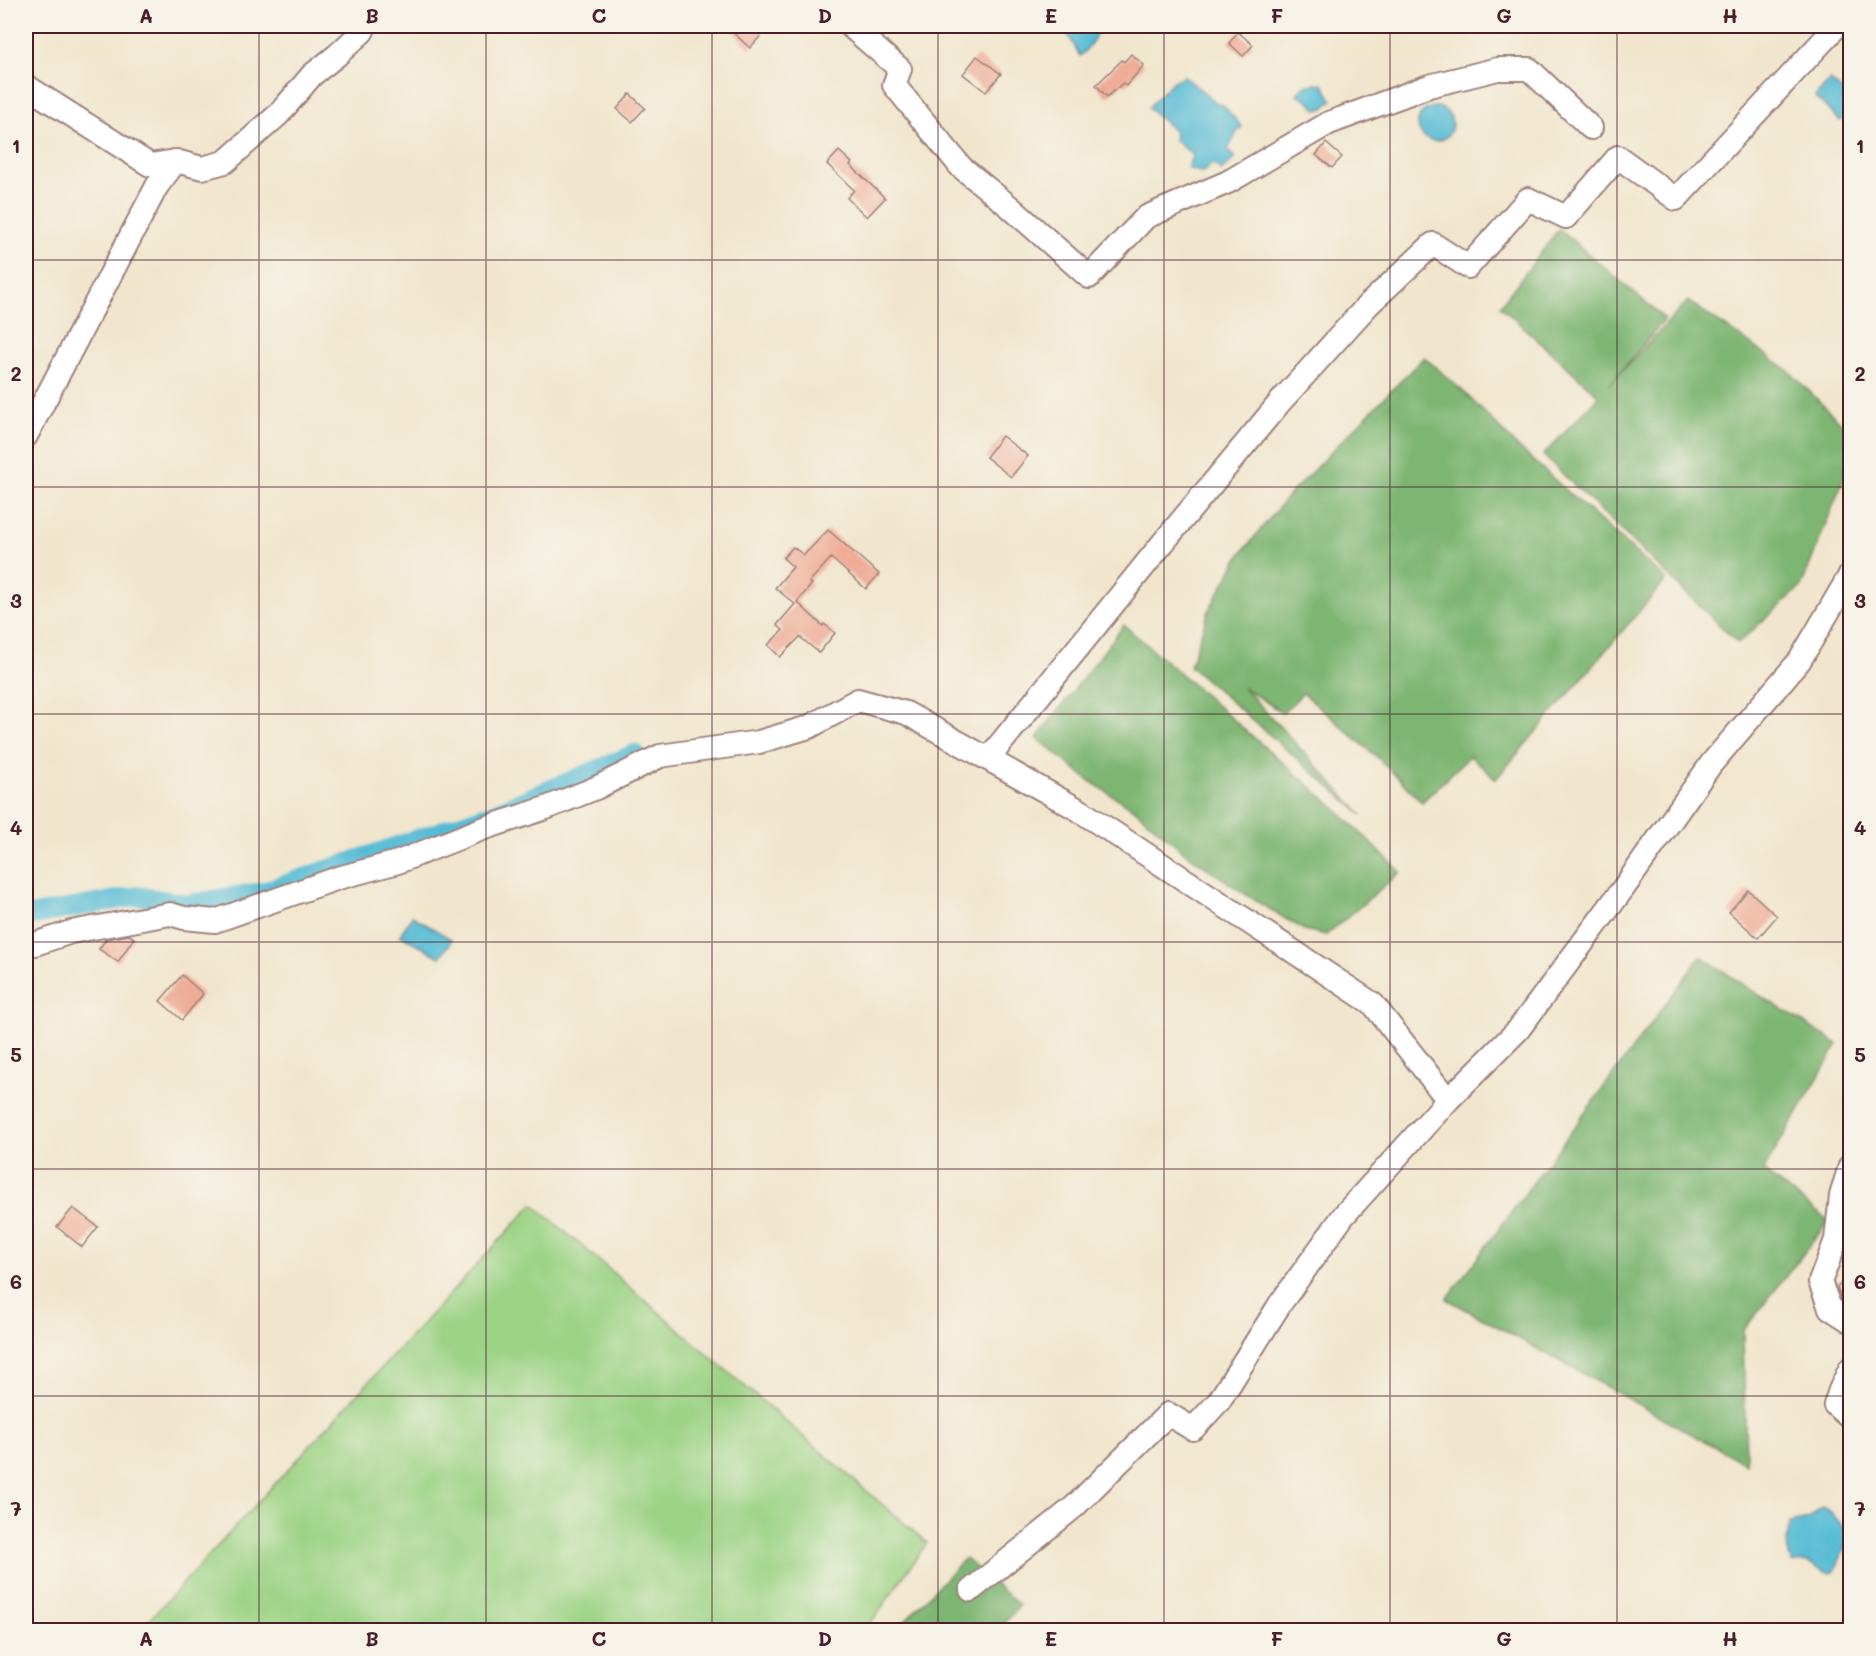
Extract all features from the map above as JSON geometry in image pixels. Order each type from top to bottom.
[{"type":"street","points":[[26,86],[150,165],[176,161],[202,168],[225,162],[279,114],[312,75],[362,32],[365,26]]},
{"type":"street","points":[[850,26],[900,69],[894,85],[961,167],[1089,277],[1146,217],[1228,182],[1329,123],[1429,86],[1498,69],[1529,69],[1591,128]]},
{"type":"street","points":[[988,759],[1161,543],[1281,401],[1368,305],[1433,244],[1468,267],[1527,199],[1566,217],[1618,157],[1676,199],[1837,26]]},
{"type":"street","points":[[26,436],[157,186],[176,161]]},
{"type":"street","points":[[971,1590],[1074,1507],[1168,1414],[1193,1429],[1219,1401],[1280,1304],[1344,1215],[1448,1100],[1518,1030],[1625,886],[1711,764],[1800,660],[1851,575]]},
{"type":"street","points":[[26,943],[35,944],[71,932],[170,914],[214,921],[338,878],[398,862],[482,829],[546,808],[596,788],[660,756],[759,742],[809,727],[858,700],[906,713],[1079,810],[1373,1004],[1448,1100]]},
{"type":"street","points":[[1851,1166],[1841,1196],[1836,1240],[1820,1282],[1830,1308],[1851,1321]]},
{"type":"street","points":[[1851,1369],[1835,1405],[1851,1418]]},
{"type":"green space","points":[[1559,229],[1665,319],[1609,385],[1688,301],[1788,370],[1850,432],[1850,463],[1801,587],[1738,643],[1543,455],[1599,396],[1500,306]]},
{"type":"green space","points":[[1424,357],[1465,393],[1517,446],[1666,580],[1496,779],[1470,756],[1422,802],[1378,758],[1303,693],[1283,713],[1243,687],[1362,815],[1190,666],[1209,610],[1240,555],[1287,497]]},
{"type":"green space","points":[[1124,625],[1333,806],[1401,872],[1326,935],[1304,930],[1248,896],[1184,852],[1134,809],[1088,780],[1037,738]]},
{"type":"green space","points":[[1701,956],[1838,1044],[1763,1171],[1829,1221],[1743,1331],[1746,1464],[1447,1299]]},
{"type":"green space","points":[[533,1204],[927,1543],[866,1630],[140,1630]]},
{"type":"green space","points":[[965,1558],[1019,1605],[1000,1630],[889,1630],[897,1629]]},
{"type":"water","points":[[1063,26],[1098,26],[1092,42],[1080,56]]},
{"type":"water","points":[[1184,76],[1218,104],[1223,105],[1242,127],[1228,150],[1235,158],[1221,171],[1213,163],[1203,173],[1187,168],[1193,155],[1174,140],[1175,131],[1148,108],[1173,81]]},
{"type":"water","points":[[1830,80],[1850,99],[1850,109],[1840,121],[1815,97]]},
{"type":"water","points":[[1323,83],[1332,100],[1324,108],[1317,110],[1307,99],[1297,94],[1303,86]]},
{"type":"water","points":[[1435,107],[1447,112],[1452,124],[1447,136],[1435,141],[1423,136],[1418,124],[1423,112]]},
{"type":"water","points":[[412,916],[451,939],[440,957],[400,935]]},
{"type":"water","points":[[1822,1507],[1831,1512],[1850,1535],[1835,1571],[1831,1573],[1812,1564],[1793,1563],[1788,1549],[1790,1523],[1809,1519]]},
{"type":"building","points":[[726,26],[756,26],[764,32],[750,48]]},
{"type":"building","points":[[1238,32],[1253,45],[1243,56],[1229,43]]},
{"type":"building","points":[[1131,54],[1144,65],[1126,86],[1123,83],[1107,97],[1096,85]]},
{"type":"building","points":[[977,56],[1001,74],[986,92],[963,74]]},
{"type":"building","points":[[630,94],[645,108],[632,122],[617,109]]},
{"type":"building","points":[[1326,143],[1342,157],[1332,168],[1316,155]]},
{"type":"building","points":[[839,151],[852,163],[850,165],[885,198],[867,217],[847,198],[854,190],[827,164]]},
{"type":"building","points":[[1002,436],[1028,456],[1011,477],[986,457]]},
{"type":"building","points":[[828,530],[879,574],[866,589],[831,558],[809,582],[812,584],[797,602],[823,626],[824,624],[835,633],[819,653],[800,637],[780,657],[768,645],[783,630],[777,625],[795,604],[775,588],[793,567],[783,558],[793,547],[804,555]]},
{"type":"building","points":[[1748,890],[1777,916],[1758,938],[1729,912]]},
{"type":"building","points":[[129,935],[134,938],[118,962],[99,949],[106,939]]},
{"type":"building","points":[[182,975],[203,994],[182,1020],[160,1001]]},
{"type":"building","points":[[73,1208],[98,1227],[82,1247],[57,1227]]},
{"type":"building","points":[[1841,1283],[1851,1291],[1851,1305],[1841,1299],[1837,1288]]},
{"type":"waterway","points":[[29,916],[138,896],[188,904],[266,891],[494,813],[635,754]]}]
